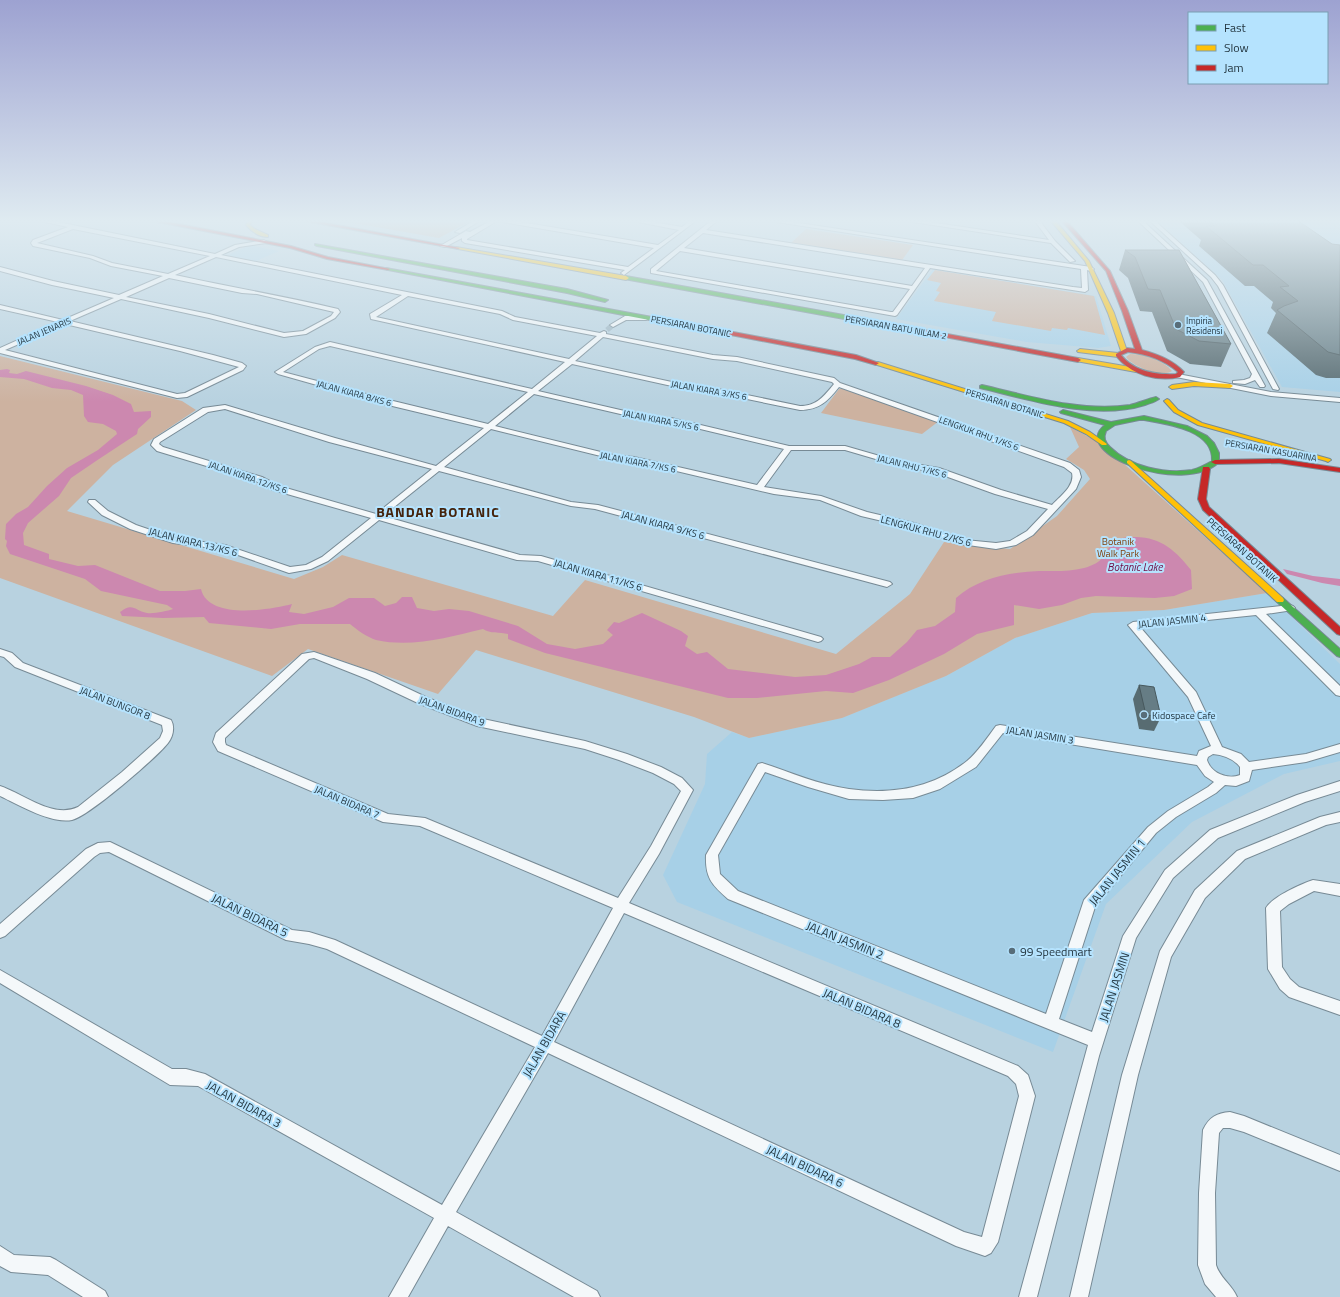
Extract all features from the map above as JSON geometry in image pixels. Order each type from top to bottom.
[{"type":"main road","name":"PERSIARAN BOTANIC","points":[[446,281],[599,308],[876,362],[1066,422],[1088,433],[1114,453],[1129,462]]},
{"type":"main road","name":"PERSIARAN BOTANIC","points":[[510,281],[829,343],[979,386],[1081,418],[1110,424]]},
{"type":"main road","name":"PERSIARAN BATU NILAM 2","points":[[664,281],[1136,370]]},
{"type":"main road","points":[[1094,281],[1111,313],[1120,353],[1125,364],[1136,370],[1152,375],[1177,375],[1167,401],[1171,414],[1182,426]]},
{"type":"main road","points":[[1112,281],[1125,310],[1139,351]]},
{"type":"main road","points":[[516,294],[533,291],[535,289],[529,284]]},
{"type":"main road","name":"PERSIARAN BATU NILAM 2","points":[[913,327],[1039,346],[1120,353],[1139,351],[1151,354],[1171,364],[1177,375]]},
{"type":"main road","points":[[1104,444],[1101,436],[1103,430],[1110,424],[1132,419],[1151,409],[1154,405],[1158,391],[1152,375]]},
{"type":"main road","points":[[1172,387],[1194,384],[1233,384]]},
{"type":"main road","points":[[979,386],[1062,403],[1105,408],[1126,407],[1158,391]]},
{"type":"main road","points":[[1167,401],[1172,407],[1186,417],[1215,429],[1328,460]]},
{"type":"main road","points":[[1129,462],[1145,468],[1178,473],[1194,472],[1206,469],[1215,462],[1217,454],[1213,446],[1203,437],[1182,426],[1157,420],[1132,419]]},
{"type":"main road","name":"PERSIARAN KASUARINA","points":[[1203,437],[1218,440]]},
{"type":"main road","name":"PERSIARAN KASUARINA","points":[[1254,449],[1340,462]]},
{"type":"main road","name":"PERSIARAN KASUARINA","points":[[1215,462],[1279,461],[1340,470]]},
{"type":"main road","name":"PERSIARAN BOTANIK","points":[[1129,462],[1340,654]]},
{"type":"main road","name":"PERSIARAN BOTANIK","points":[[1206,469],[1202,499],[1206,508],[1340,632]]},
{"type":"street","points":[[47,281],[119,298],[209,316],[284,335],[298,335],[320,325],[333,317],[337,312],[336,310],[257,292],[242,291],[192,281]]},
{"type":"street","name":"JALAN JENARIS","points":[[0,350],[160,281]]},
{"type":"street","points":[[339,281],[601,335],[713,357],[737,359],[834,380],[838,384]]},
{"type":"street","points":[[694,281],[885,314],[895,314],[919,281]]},
{"type":"street","points":[[869,281],[914,288]]},
{"type":"street","points":[[1020,281],[1085,290],[1086,281]]},
{"type":"street","points":[[1203,281],[1262,386]]},
{"type":"street","points":[[1217,281],[1221,286],[1276,389]]},
{"type":"street","points":[[1207,285],[1221,286]]},
{"type":"street","name":"JALAN KIARA 3/KS 6","points":[[407,294],[372,315],[373,318],[681,386],[706,389],[806,408],[819,406],[838,384]]},
{"type":"street","points":[[0,307],[137,340],[162,344],[243,366],[241,369],[187,396],[178,396],[6,353],[0,350]]},
{"type":"street","points":[[599,308],[613,314],[616,323],[629,318],[660,320]]},
{"type":"street","name":"JALAN KIARA 13/KS 6","points":[[92,502],[105,513],[133,526],[173,540],[222,547],[289,570],[308,567],[325,559],[570,362],[607,330]]},
{"type":"street","points":[[1235,337],[1249,338]]},
{"type":"street","name":"JALAN KIARA 5/KS 6","points":[[330,344],[655,420],[671,420],[789,448]]},
{"type":"street","name":"JALAN KIARA 8/KS 6","points":[[330,344],[317,348],[278,372],[387,402],[489,427]]},
{"type":"street","points":[[1233,384],[1246,382],[1253,379],[1255,374]]},
{"type":"street","points":[[1177,375],[1233,384],[1290,396],[1340,400]]},
{"type":"street","name":"LENGKUK RHU 1/KS 6","points":[[838,384],[1067,465],[1076,472],[1077,477],[1073,486],[1054,508]]},
{"type":"street","points":[[1233,384],[1340,394]]},
{"type":"street","name":"JALAN KIARA 9/KS 6","points":[[206,410],[225,407],[318,434],[332,440],[571,504],[595,507],[888,584]]},
{"type":"street","name":"JALAN KIARA 12/KS 6","points":[[206,410],[157,440],[155,445],[160,449],[259,479],[276,488],[378,516]]},
{"type":"street","name":"JALAN KIARA 7/KS 6","points":[[489,427],[613,457],[634,459],[788,495]]},
{"type":"street","points":[[759,488],[789,448]]},
{"type":"street","name":"JALAN RHU 1/KS 6","points":[[789,448],[845,448],[896,463],[936,470],[998,492],[1054,508]]},
{"type":"street","name":"LENGKUK RHU 2/KS 6","points":[[788,495],[821,498],[864,514],[911,525],[964,542],[996,546],[1013,543],[1030,533],[1054,508]]},
{"type":"street","name":"JALAN KIARA 11/KS 6","points":[[378,516],[520,558],[538,558],[818,638]]},
{"type":"street","name":"JALAN JASMIN 4","points":[[1218,750],[1192,695],[1133,625],[1290,608]]},
{"type":"street","points":[[1259,612],[1340,692]]},
{"type":"street","name":"JALAN BUNGOR 8","points":[[0,652],[8,655],[19,665],[167,723],[168,731],[164,740],[126,775],[82,810],[72,815],[62,816],[42,810],[0,791]]},
{"type":"street","name":"JALAN BIDARA 9","points":[[256,702],[301,660],[306,656],[314,655],[371,676],[424,701],[481,723],[585,745],[623,757],[657,770],[678,781],[687,790]]},
{"type":"street","name":"JALAN BIDARA 7","points":[[256,702],[220,736],[219,742],[222,748],[387,819],[421,821],[620,907]]},
{"type":"street","name":"JALAN JASMIN 3","points":[[762,767],[808,783],[848,794],[882,795],[912,793],[936,786],[972,764],[1000,729],[1201,762]]},
{"type":"street","points":[[1246,767],[1306,758],[1340,748]]},
{"type":"street","points":[[1218,750],[1239,759],[1246,767],[1247,774],[1241,781],[1234,782],[1223,780],[1211,775],[1205,770],[1201,762],[1202,755],[1205,752],[1218,750]]},
{"type":"street","name":"JALAN JASMIN 2","points":[[762,767],[712,855],[711,866],[714,879],[733,895],[1097,1041]]},
{"type":"street","name":"JALAN JASMIN 1","points":[[1051,1022],[1089,904],[1138,844],[1152,830],[1172,814],[1212,790],[1223,780]]},
{"type":"street","name":"JALAN JASMIN","points":[[1028,1297],[1097,1041],[1130,936],[1169,874],[1214,834],[1301,798],[1340,786]]},
{"type":"street","name":"JALAN BIDARA","points":[[398,1297],[495,1127],[545,1044],[620,907],[655,850],[687,790]]},
{"type":"street","points":[[1079,1297],[1130,1075],[1165,955],[1200,894],[1241,855],[1324,820],[1340,817]]},
{"type":"street","name":"JALAN BIDARA 5","points":[[0,932],[90,853],[98,848],[110,847],[291,936],[309,938],[330,944],[545,1044]]},
{"type":"street","points":[[1340,890],[1313,885],[1284,900],[1273,908],[1272,926],[1275,969],[1285,984],[1294,992],[1340,1008]]},
{"type":"street","name":"JALAN BIDARA 8","points":[[620,907],[1013,1071],[1023,1080],[1027,1096],[1010,1162]]},
{"type":"street","name":"JALAN BIDARA 3","points":[[0,976],[170,1077],[200,1079],[591,1297]]},
{"type":"street","name":"JALAN BIDARA 6","points":[[545,1044],[962,1240],[977,1245],[985,1247],[989,1242],[1010,1162]]},
{"type":"street","points":[[1228,1297],[1211,1278],[1207,1265],[1211,1130],[1220,1121],[1230,1120],[1244,1124],[1340,1163]]},
{"type":"street","points":[[0,1255],[11,1263],[50,1266],[99,1297]]},
{"type":"shaded area","points":[[924,281],[1003,281],[1096,296],[1111,346],[1098,348],[1027,342],[896,319]]},
{"type":"shaded area","points":[[1222,281],[1340,281],[1340,392],[1282,387]]},
{"type":"shaded area","points":[[1267,593],[1340,664],[1340,761],[1284,774],[1192,822],[1106,904],[1053,1052],[677,902],[663,875],[705,784],[707,754],[732,732],[749,738],[842,718],[946,676],[1015,638],[1092,613],[1164,610]]},
{"type":"green space","points":[[929,281],[999,281],[1094,296],[1105,335],[1068,328],[1067,330],[1052,328],[1051,331],[992,321],[996,312],[934,301],[940,292],[936,291],[941,283]]},
{"type":"green space","points":[[1130,354],[1153,358],[1164,364],[1172,371],[1162,373],[1141,368],[1126,357]]},
{"type":"green space","name":"Botanik Walk Park","points":[[0,356],[182,401],[196,410],[113,465],[67,511],[294,579],[323,567],[342,555],[553,616],[585,580],[836,654],[910,594],[944,542],[1010,549],[1057,516],[1090,479],[1084,470],[1066,459],[1079,447],[1070,427],[1102,444],[1267,593],[1164,610],[1092,613],[1015,638],[946,676],[842,718],[749,738],[694,717],[476,650],[438,694],[308,649],[272,676],[0,578]]},
{"type":"green space","points":[[847,388],[939,421],[922,434],[821,413],[839,389]]},
{"type":"water","name":"Botanic Lake","points":[[0,370],[10,370],[9,373],[17,374],[26,371],[86,386],[113,395],[131,404],[134,412],[151,411],[151,417],[138,429],[137,434],[71,478],[59,496],[28,523],[23,533],[24,545],[49,554],[49,559],[78,566],[95,565],[160,591],[185,591],[201,589],[206,599],[215,605],[227,609],[269,609],[292,604],[289,612],[304,614],[333,607],[349,598],[374,598],[385,606],[396,603],[402,597],[412,597],[417,608],[434,611],[449,609],[469,611],[518,626],[547,644],[575,649],[603,644],[613,635],[607,630],[614,622],[619,623],[642,613],[681,631],[688,636],[685,646],[697,654],[707,652],[728,669],[795,677],[826,675],[859,664],[872,657],[890,657],[907,642],[917,630],[935,626],[955,612],[956,598],[974,585],[995,577],[1017,573],[1067,571],[1087,567],[1101,560],[1112,543],[1121,538],[1145,538],[1168,547],[1180,557],[1191,570],[1192,589],[1174,596],[1155,598],[1096,596],[1081,598],[1062,605],[1039,609],[1014,605],[1014,625],[977,634],[944,654],[889,680],[853,693],[826,691],[757,698],[728,698],[545,653],[508,639],[508,634],[486,631],[483,629],[430,640],[403,643],[376,640],[362,633],[350,624],[300,624],[271,629],[209,623],[204,617],[163,618],[122,616],[120,612],[131,607],[147,613],[173,609],[167,605],[101,591],[85,579],[10,554],[6,546],[6,524],[16,514],[28,507],[47,486],[67,468],[98,450],[117,434],[116,431],[103,424],[88,422],[84,416],[83,395],[71,390],[52,388],[24,379],[0,377]]},
{"type":"water","points":[[1283,569],[1313,576],[1340,579],[1340,586],[1287,574]]},
{"type":"building","points":[[1145,281],[1196,281],[1231,344],[1199,341],[1176,329],[1160,290],[1148,289]]},
{"type":"building","points":[[1282,281],[1340,281],[1340,355],[1328,352],[1277,310],[1298,301],[1280,287],[1289,286]]},
{"type":"building","points":[[1139,685],[1154,687],[1161,717],[1146,715]]},
{"type":"tunnel","points":[[607,330],[613,325]]},
{"type":"traffic: fast","points":[[449,281],[712,330]]},
{"type":"traffic: fast","points":[[510,281],[605,300]]},
{"type":"traffic: fast","points":[[640,281],[866,321]]},
{"type":"traffic: fast","points":[[982,387],[1054,403],[1091,408],[1127,407],[1156,399]]},
{"type":"traffic: fast","points":[[1063,412],[1110,424]]},
{"type":"traffic: fast","points":[[1144,418],[1174,424],[1205,437],[1212,444],[1215,452],[1215,462],[1197,471],[1180,473],[1156,471],[1132,464],[1112,453],[1105,446],[1101,436],[1103,430],[1107,427],[1119,422],[1144,418]]},
{"type":"traffic: fast","points":[[1280,600],[1340,654]]},
{"type":"traffic: slow","points":[[1096,281],[1111,313],[1124,351]]},
{"type":"traffic: slow","points":[[1080,351],[1118,355]]},
{"type":"traffic: slow","points":[[1078,360],[1136,370]]},
{"type":"traffic: slow","points":[[876,363],[1066,422],[1088,433],[1104,444]]},
{"type":"traffic: slow","points":[[1172,387],[1194,384],[1230,386]]},
{"type":"traffic: slow","points":[[1167,401],[1176,411],[1200,424],[1328,460]]},
{"type":"traffic: slow","points":[[1129,462],[1280,600]]},
{"type":"traffic: jam","points":[[1112,281],[1125,311],[1139,351]]},
{"type":"traffic: jam","points":[[866,321],[1078,360]]},
{"type":"traffic: jam","points":[[712,330],[856,357],[876,363]]},
{"type":"traffic: jam","points":[[1127,350],[1156,356],[1163,359],[1181,372],[1178,376],[1161,376],[1137,371],[1129,367],[1118,355],[1127,350]]},
{"type":"traffic: jam","points":[[1215,462],[1279,461],[1340,470]]},
{"type":"traffic: jam","points":[[1206,469],[1202,499],[1206,508],[1340,632]]},
{"type":"place","name":"Impiria Residensi","points":[[1178,325]]},
{"type":"place","name":"Kidospace Cafe","points":[[1144,715]]},
{"type":"place","name":"99 Speedmart","points":[[1012,951]]},
{"type":"district","name":"BANDAR BOTANIC","points":[[438,511]]}]
